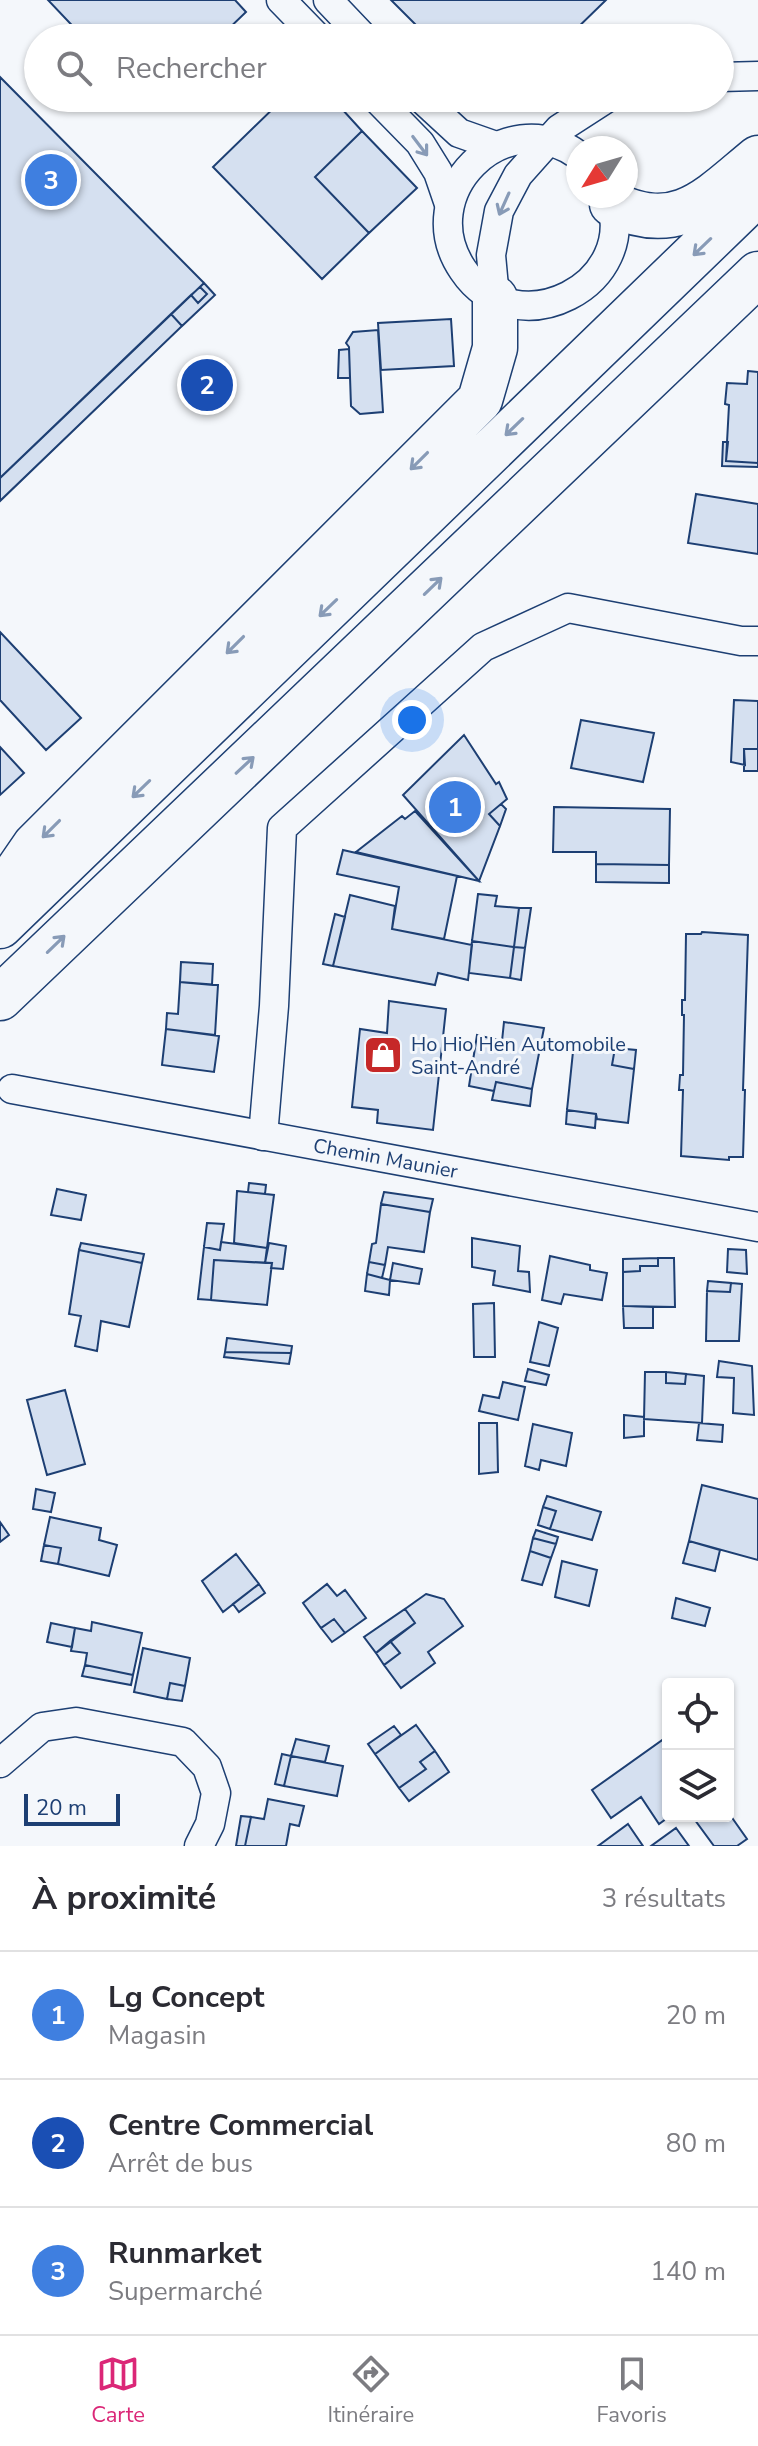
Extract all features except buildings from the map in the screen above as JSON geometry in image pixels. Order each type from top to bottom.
[{"type":"highway","points":[[623,208],[632,214],[650,218],[672,216],[706,200],[758,158]]},
{"type":"highway","points":[[0,926],[758,193]]},
{"type":"highway","points":[[0,998],[758,274]]},
{"type":"highway","points":[[0,896],[35,845],[480,400],[495,348],[495,298]]},
{"type":"highway","points":[[516,505],[758,300]]},
{"type":"street","points":[[281,0],[304,24]]},
{"type":"street","points":[[328,0],[351,24]]},
{"type":"street","points":[[734,77],[758,76]]},
{"type":"street","points":[[390,112],[420,143],[438,172],[449,204]]},
{"type":"street","points":[[436,112],[459,133],[496,146]]},
{"type":"street","points":[[495,298],[491,255],[499,211],[518,175],[559,129],[585,112]]},
{"type":"street","points":[[566,148],[548,141],[522,140],[496,146],[475,160],[459,180],[449,204],[447,230],[463,272],[482,291],[521,306],[548,305],[572,295],[593,278],[607,256],[614,230],[611,208]]},
{"type":"street","points":[[263,1136],[274,1006],[282,828],[483,647],[568,608],[741,641],[758,641]]},
{"type":"street","name":"Chemin Maunier","points":[[12,1089],[758,1227]]},
{"type":"street","points":[[0,1763],[42,1727],[76,1722],[183,1742],[207,1767],[216,1793],[210,1824],[199,1846]]},
{"type":"place","name":"Runmarket","points":[[51,180]]},
{"type":"place","name":"Centre Commercial","points":[[207,385]]},
{"type":"place","name":"Lg Concept","points":[[455,807]]},
{"type":"place","name":"Ho Hio Hen Automobile Saint-André","points":[[383,1055]]}]
